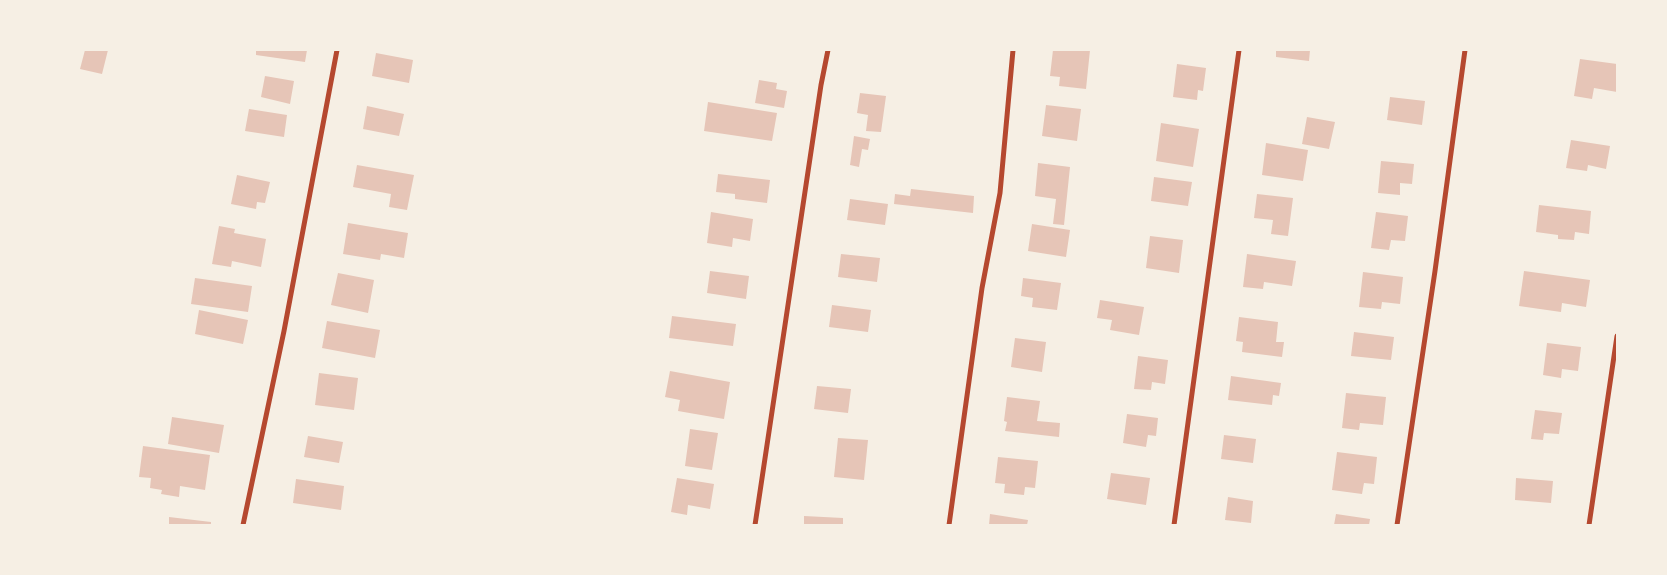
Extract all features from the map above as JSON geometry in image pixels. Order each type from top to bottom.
[{"type":"street","points":[[243,525],[284,331],[337,50]]},
{"type":"street","points":[[756,525],[819,95],[828,50]]},
{"type":"street","points":[[949,525],[982,288],[1000,193],[1013,50]]},
{"type":"street","points":[[1174,525],[1239,50]]},
{"type":"street","points":[[1397,525],[1435,271],[1465,50]]},
{"type":"street","points":[[1589,525],[1617,336]]},
{"type":"building","points":[[85,50],[108,50],[102,74],[80,69]]},
{"type":"building","points":[[256,50],[307,50],[305,62],[256,55]]},
{"type":"building","points":[[1053,50],[1090,50],[1086,89],[1059,86],[1060,77],[1050,76]]},
{"type":"building","points":[[1276,50],[1310,50],[1309,61],[1276,57]]},
{"type":"building","points":[[376,53],[413,60],[409,83],[372,76]]},
{"type":"building","points":[[1580,59],[1617,64],[1617,92],[1594,88],[1592,99],[1574,96]]},
{"type":"building","points":[[1177,64],[1206,68],[1203,91],[1198,90],[1197,100],[1173,97]]},
{"type":"building","points":[[265,76],[294,81],[290,104],[261,97]]},
{"type":"building","points":[[759,80],[777,83],[776,89],[787,91],[784,108],[755,103]]},
{"type":"building","points":[[860,93],[886,96],[881,132],[866,131],[868,115],[857,113]]},
{"type":"building","points":[[1390,97],[1425,101],[1422,125],[1387,120]]},
{"type":"building","points":[[708,102],[777,113],[772,141],[704,131]]},
{"type":"building","points":[[1046,105],[1081,109],[1077,141],[1042,136]]},
{"type":"building","points":[[367,106],[404,114],[399,136],[363,129]]},
{"type":"building","points":[[249,109],[287,115],[284,137],[245,131]]},
{"type":"building","points":[[1307,117],[1335,122],[1329,149],[1302,144]]},
{"type":"building","points":[[1161,123],[1199,129],[1193,167],[1156,161]]},
{"type":"building","points":[[854,136],[870,139],[868,150],[862,149],[859,167],[850,165]]},
{"type":"building","points":[[1571,140],[1610,146],[1606,169],[1588,165],[1587,171],[1566,168]]},
{"type":"building","points":[[1266,143],[1308,150],[1303,181],[1262,175]]},
{"type":"building","points":[[1381,161],[1414,164],[1412,184],[1400,183],[1400,195],[1378,193]]},
{"type":"building","points":[[1038,163],[1070,167],[1064,225],[1053,224],[1056,199],[1035,196]]},
{"type":"building","points":[[357,165],[414,175],[407,210],[389,207],[391,194],[353,187]]},
{"type":"building","points":[[718,174],[770,180],[767,203],[735,199],[735,194],[716,192]]},
{"type":"building","points":[[237,175],[270,182],[265,203],[257,202],[256,209],[231,204]]},
{"type":"building","points":[[1154,177],[1192,182],[1188,206],[1151,201]]},
{"type":"building","points":[[911,189],[974,196],[973,213],[894,204],[895,194],[910,196]]},
{"type":"building","points":[[1257,194],[1293,198],[1288,236],[1271,234],[1273,220],[1254,218]]},
{"type":"building","points":[[850,199],[888,204],[885,225],[847,220]]},
{"type":"building","points":[[1539,205],[1591,211],[1589,234],[1575,232],[1574,240],[1558,239],[1558,235],[1536,232]]},
{"type":"building","points":[[711,212],[753,219],[750,241],[733,238],[732,247],[707,243]]},
{"type":"building","points":[[1376,212],[1408,216],[1405,241],[1391,240],[1389,250],[1371,248]]},
{"type":"building","points":[[348,223],[408,233],[404,258],[381,254],[380,260],[343,254]]},
{"type":"building","points":[[1032,224],[1070,230],[1066,257],[1028,251]]},
{"type":"building","points":[[219,226],[235,229],[234,233],[266,239],[261,267],[232,261],[231,267],[212,264]]},
{"type":"building","points":[[1150,236],[1183,240],[1179,273],[1146,268]]},
{"type":"building","points":[[841,254],[880,258],[877,282],[838,277]]},
{"type":"building","points":[[1247,254],[1296,261],[1292,286],[1264,282],[1263,289],[1243,287]]},
{"type":"building","points":[[710,271],[749,276],[746,299],[707,293]]},
{"type":"building","points":[[1524,271],[1590,280],[1586,307],[1562,303],[1561,312],[1519,306]]},
{"type":"building","points":[[1363,272],[1403,277],[1400,304],[1382,302],[1381,309],[1359,307]]},
{"type":"building","points":[[338,273],[374,280],[368,313],[331,305]]},
{"type":"building","points":[[195,278],[252,286],[248,312],[191,304]]},
{"type":"building","points":[[1023,278],[1061,283],[1057,310],[1032,307],[1033,298],[1021,296]]},
{"type":"building","points":[[1100,300],[1144,307],[1139,335],[1110,330],[1112,320],[1097,318]]},
{"type":"building","points":[[832,305],[871,310],[868,332],[829,327]]},
{"type":"building","points":[[199,310],[248,320],[243,344],[195,334]]},
{"type":"building","points":[[672,316],[736,324],[733,346],[669,338]]},
{"type":"building","points":[[1239,317],[1278,322],[1276,342],[1284,342],[1282,357],[1242,352],[1243,342],[1236,341]]},
{"type":"building","points":[[327,321],[380,330],[375,358],[322,348]]},
{"type":"building","points":[[1354,332],[1394,337],[1391,360],[1351,356]]},
{"type":"building","points":[[1015,338],[1046,342],[1042,372],[1011,367]]},
{"type":"building","points":[[1547,343],[1581,347],[1578,371],[1562,369],[1561,378],[1543,375]]},
{"type":"building","points":[[1138,356],[1168,360],[1165,384],[1152,382],[1151,390],[1134,389]]},
{"type":"building","points":[[670,371],[730,382],[724,419],[678,411],[680,400],[665,397]]},
{"type":"building","points":[[319,373],[358,378],[354,410],[315,405]]},
{"type":"building","points":[[1231,376],[1281,383],[1279,396],[1273,395],[1272,405],[1228,400]]},
{"type":"building","points":[[817,386],[851,389],[848,413],[814,409]]},
{"type":"building","points":[[1346,393],[1386,397],[1383,425],[1360,423],[1359,430],[1342,428]]},
{"type":"building","points":[[1007,397],[1040,401],[1037,421],[1060,423],[1059,437],[1005,431],[1007,422],[1004,421]]},
{"type":"building","points":[[1535,410],[1562,413],[1559,434],[1544,433],[1543,440],[1531,439]]},
{"type":"building","points":[[1127,414],[1158,418],[1156,436],[1148,435],[1146,447],[1123,443]]},
{"type":"building","points":[[172,417],[224,425],[219,453],[168,444]]},
{"type":"building","points":[[690,429],[718,433],[712,470],[685,466]]},
{"type":"building","points":[[1224,435],[1256,439],[1253,463],[1221,459]]},
{"type":"building","points":[[308,436],[343,442],[339,463],[304,457]]},
{"type":"building","points":[[838,438],[868,440],[864,480],[834,477]]},
{"type":"building","points":[[143,446],[210,455],[205,490],[180,486],[179,497],[161,494],[162,490],[150,488],[151,478],[139,477]]},
{"type":"building","points":[[1337,452],[1377,457],[1374,484],[1364,483],[1362,494],[1332,490]]},
{"type":"building","points":[[998,457],[1038,461],[1035,488],[1025,487],[1024,495],[1004,493],[1005,484],[995,483]]},
{"type":"building","points":[[1111,473],[1150,478],[1146,505],[1107,499]]},
{"type":"building","points":[[677,478],[714,484],[710,509],[688,505],[687,515],[671,512]]},
{"type":"building","points":[[1516,478],[1553,481],[1551,503],[1515,500]]},
{"type":"building","points":[[296,479],[344,486],[341,510],[293,503]]},
{"type":"building","points":[[1228,497],[1253,501],[1251,523],[1225,520]]},
{"type":"building","points":[[990,514],[1028,520],[1027,525],[989,525]]},
{"type":"building","points":[[1336,514],[1370,519],[1369,525],[1334,525]]},
{"type":"building","points":[[804,516],[843,518],[843,525],[804,525]]},
{"type":"building","points":[[169,517],[211,522],[211,525],[169,525]]}]
